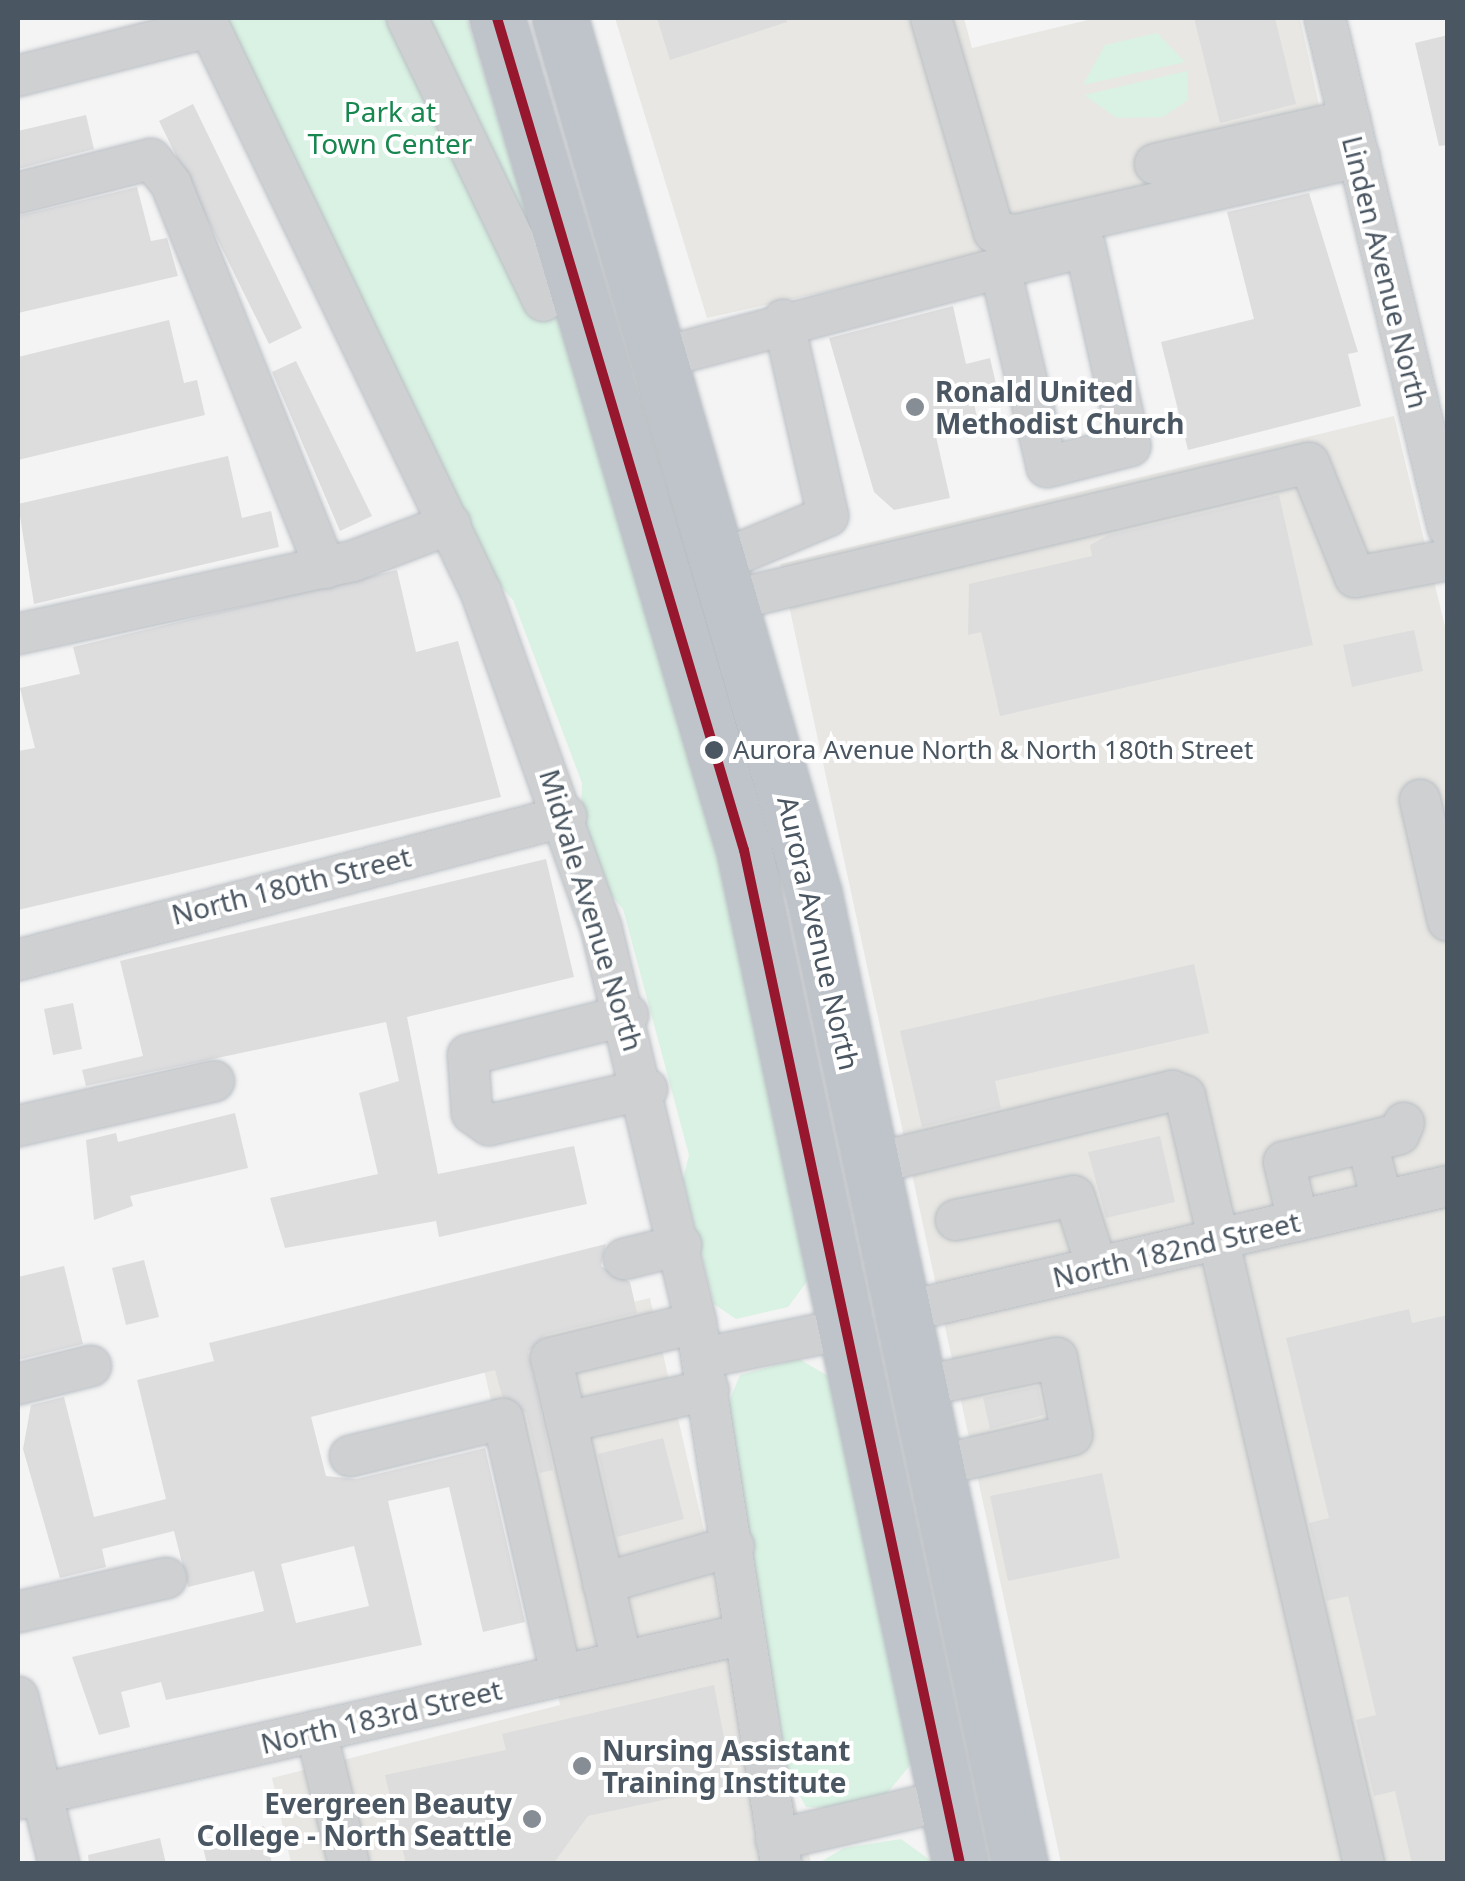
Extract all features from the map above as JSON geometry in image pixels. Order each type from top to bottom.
[{"type":"highway","name":"Aurora Avenue North","points":[[497,18],[744,850],[850,1328],[960,1864]]},
{"type":"highway","name":"Aurora Avenue North","points":[[560,18],[656,359],[810,877],[1020,1864]]},
{"type":"street","points":[[407,18],[543,301]]},
{"type":"street","points":[[932,18],[994,232],[1016,235],[1354,138]]},
{"type":"street","name":"Linden Avenue North","points":[[1325,18],[1448,527]]},
{"type":"street","points":[[18,76],[207,22]]},
{"type":"street","name":"Midvale Avenue North","points":[[207,22],[450,524],[566,816],[628,1015],[680,1245],[734,1546],[779,1852]]},
{"type":"street","points":[[1155,164],[1354,138]]},
{"type":"street","points":[[18,193],[151,159],[172,184],[325,568]]},
{"type":"street","points":[[656,359],[783,320],[1085,247],[1130,446],[1046,467],[1000,268]]},
{"type":"street","points":[[724,582],[828,516],[783,320]]},
{"type":"street","points":[[724,582],[1310,463],[1356,577],[1448,560]]},
{"type":"street","points":[[18,634],[325,568],[450,524]]},
{"type":"street","points":[[1420,800],[1448,920]]},
{"type":"street","name":"North 180th Street","points":[[18,960],[566,816]]},
{"type":"street","points":[[628,1015],[468,1055],[462,1067],[472,1113],[489,1125],[646,1089]]},
{"type":"street","points":[[18,1126],[214,1081]]},
{"type":"street","points":[[872,1164],[1172,1092],[1185,1096],[1364,1864]]},
{"type":"street","points":[[1298,1221],[1284,1162],[1400,1134],[1404,1123]]},
{"type":"street","points":[[1367,1142],[1382,1201]]},
{"type":"street","name":"North 182nd Street","points":[[904,1312],[1448,1186]]},
{"type":"street","points":[[956,1220],[1074,1196],[1097,1267]]},
{"type":"street","points":[[624,1259],[680,1245]]},
{"type":"street","points":[[622,1662],[551,1358],[702,1357],[850,1328]]},
{"type":"street","points":[[566,1422],[702,1357]]},
{"type":"street","points":[[920,1387],[1057,1358],[1072,1435],[936,1466]]},
{"type":"street","points":[[18,1384],[91,1366]]},
{"type":"street","points":[[350,1456],[503,1419],[561,1676]]},
{"type":"street","points":[[603,1582],[734,1546]]},
{"type":"street","points":[[18,1612],[166,1578]]},
{"type":"street","name":"North 183rd Street","points":[[30,1796],[744,1634]]},
{"type":"street","points":[[18,1697],[30,1796],[59,1864]]},
{"type":"street","points":[[316,1730],[349,1864]]},
{"type":"street","points":[[779,1852],[946,1800]]},
{"type":"shaded area","points":[[615,18],[964,18],[972,48],[1096,18],[1300,18],[1335,178],[707,318]]},
{"type":"shaded area","points":[[1394,416],[1448,639],[1447,1863],[1061,1863],[780,564]]},
{"type":"shaded area","points":[[650,1298],[720,1599],[788,1774],[811,1863],[291,1863],[272,1778],[560,1705],[477,1339]]},
{"type":"green space","name":"Park at Town Center","points":[[219,18],[467,18],[705,795],[811,1276],[788,1307],[736,1319],[714,1304],[683,1179],[689,1155],[623,909],[604,887],[581,819],[582,783],[513,600],[489,573]]},
{"type":"green space","points":[[1157,33],[1185,62],[1083,85],[1105,45]]},
{"type":"green space","points":[[1187,71],[1188,100],[1163,117],[1117,118],[1084,95]]},
{"type":"green space","points":[[799,1359],[830,1377],[911,1764],[884,1797],[829,1808],[806,1807],[788,1774],[727,1406],[740,1375]]},
{"type":"green space","points":[[901,1839],[934,1863],[817,1864],[844,1848]]},
{"type":"building","points":[[657,18],[787,18],[787,22],[670,60]]},
{"type":"building","points":[[1194,18],[1275,18],[1296,104],[1220,123]]},
{"type":"building","points":[[1448,35],[1448,145],[1439,146],[1415,43]]},
{"type":"building","points":[[193,104],[302,328],[269,344],[159,121]]},
{"type":"building","points":[[86,115],[94,149],[18,169],[18,131]]},
{"type":"building","points":[[137,187],[151,241],[167,238],[178,276],[18,313],[18,216]]},
{"type":"building","points":[[1309,193],[1358,352],[1348,354],[1361,406],[1188,450],[1161,342],[1254,319],[1227,212]]},
{"type":"building","name":"Ronald United Methodist Church","points":[[953,306],[966,364],[990,358],[996,384],[971,390],[978,422],[935,432],[950,498],[894,510],[874,492],[829,338]]},
{"type":"building","points":[[169,320],[184,383],[197,380],[205,415],[18,460],[18,357]]},
{"type":"building","points":[[296,361],[372,516],[340,531],[272,372]]},
{"type":"building","points":[[228,456],[242,518],[271,511],[279,547],[34,604],[18,504]]},
{"type":"building","points":[[1279,495],[1313,645],[1000,716],[981,632],[968,635],[969,584],[1092,556],[1090,545],[1108,535]]},
{"type":"building","points":[[397,570],[416,652],[458,641],[501,797],[18,910],[18,751],[35,748],[20,688],[80,674],[73,647]]},
{"type":"building","points":[[1414,630],[1423,671],[1352,687],[1343,645]]},
{"type":"building","points":[[546,859],[574,977],[407,1017],[438,1174],[574,1146],[587,1204],[439,1237],[436,1221],[285,1248],[270,1198],[378,1174],[359,1093],[399,1081],[386,1022],[86,1086],[82,1070],[143,1056],[120,961]]},
{"type":"building","points":[[1194,964],[1209,1033],[995,1081],[1001,1108],[922,1127],[900,1031]]},
{"type":"building","points":[[73,1003],[82,1049],[53,1055],[44,1009]]},
{"type":"building","points":[[235,1113],[248,1168],[130,1196],[133,1206],[94,1220],[86,1140],[116,1133],[118,1142]]},
{"type":"building","points":[[1160,1136],[1175,1202],[1106,1218],[1088,1152]]},
{"type":"building","points":[[606,1244],[601,1266],[630,1282],[637,1313],[545,1335],[528,1352],[553,1470],[540,1473],[526,1413],[502,1396],[495,1370],[311,1417],[326,1476],[356,1479],[485,1448],[525,1622],[483,1632],[449,1487],[388,1501],[422,1645],[166,1700],[161,1682],[121,1692],[130,1727],[99,1735],[72,1657],[264,1611],[254,1571],[188,1587],[174,1531],[102,1549],[106,1567],[60,1578],[23,1449],[31,1405],[64,1397],[94,1517],[166,1499],[137,1380],[214,1361],[209,1343]],"holes":[[[354,1546],[369,1606],[296,1623],[281,1564]]]},
{"type":"building","points":[[144,1260],[159,1317],[126,1325],[112,1268]]},
{"type":"building","points":[[64,1266],[83,1344],[18,1360],[18,1277]]},
{"type":"building","points":[[1409,1309],[1412,1323],[1448,1315],[1448,1864],[1412,1864],[1395,1791],[1374,1796],[1356,1720],[1376,1715],[1348,1596],[1327,1601],[1309,1523],[1329,1518],[1286,1338]]},
{"type":"building","points":[[1038,1386],[1044,1415],[990,1429],[983,1398]]},
{"type":"building","points":[[663,1438],[684,1519],[617,1537],[598,1454]]},
{"type":"building","points":[[1102,1473],[1120,1558],[1008,1581],[990,1496]]},
{"type":"building","points":[[714,1685],[733,1785],[588,1816],[553,1864],[406,1864],[385,1775],[506,1750],[502,1734]]},
{"type":"building","points":[[264,1826],[272,1864],[207,1864],[201,1839]]},
{"type":"building","points":[[160,1838],[166,1864],[89,1864],[88,1855]]},
{"type":"transit line","points":[[497,18],[744,850],[960,1864]]},
{"type":"place","name":"Ronald United Methodist Church","points":[[915,407]]},
{"type":"place","name":"Aurora Avenue North & North 180th Street","points":[[714,750]]},
{"type":"place","name":"Nursing Assistant Training Institute","points":[[582,1766]]},
{"type":"place","name":"Evergreen Beauty College - North Seattle","points":[[532,1819]]}]
